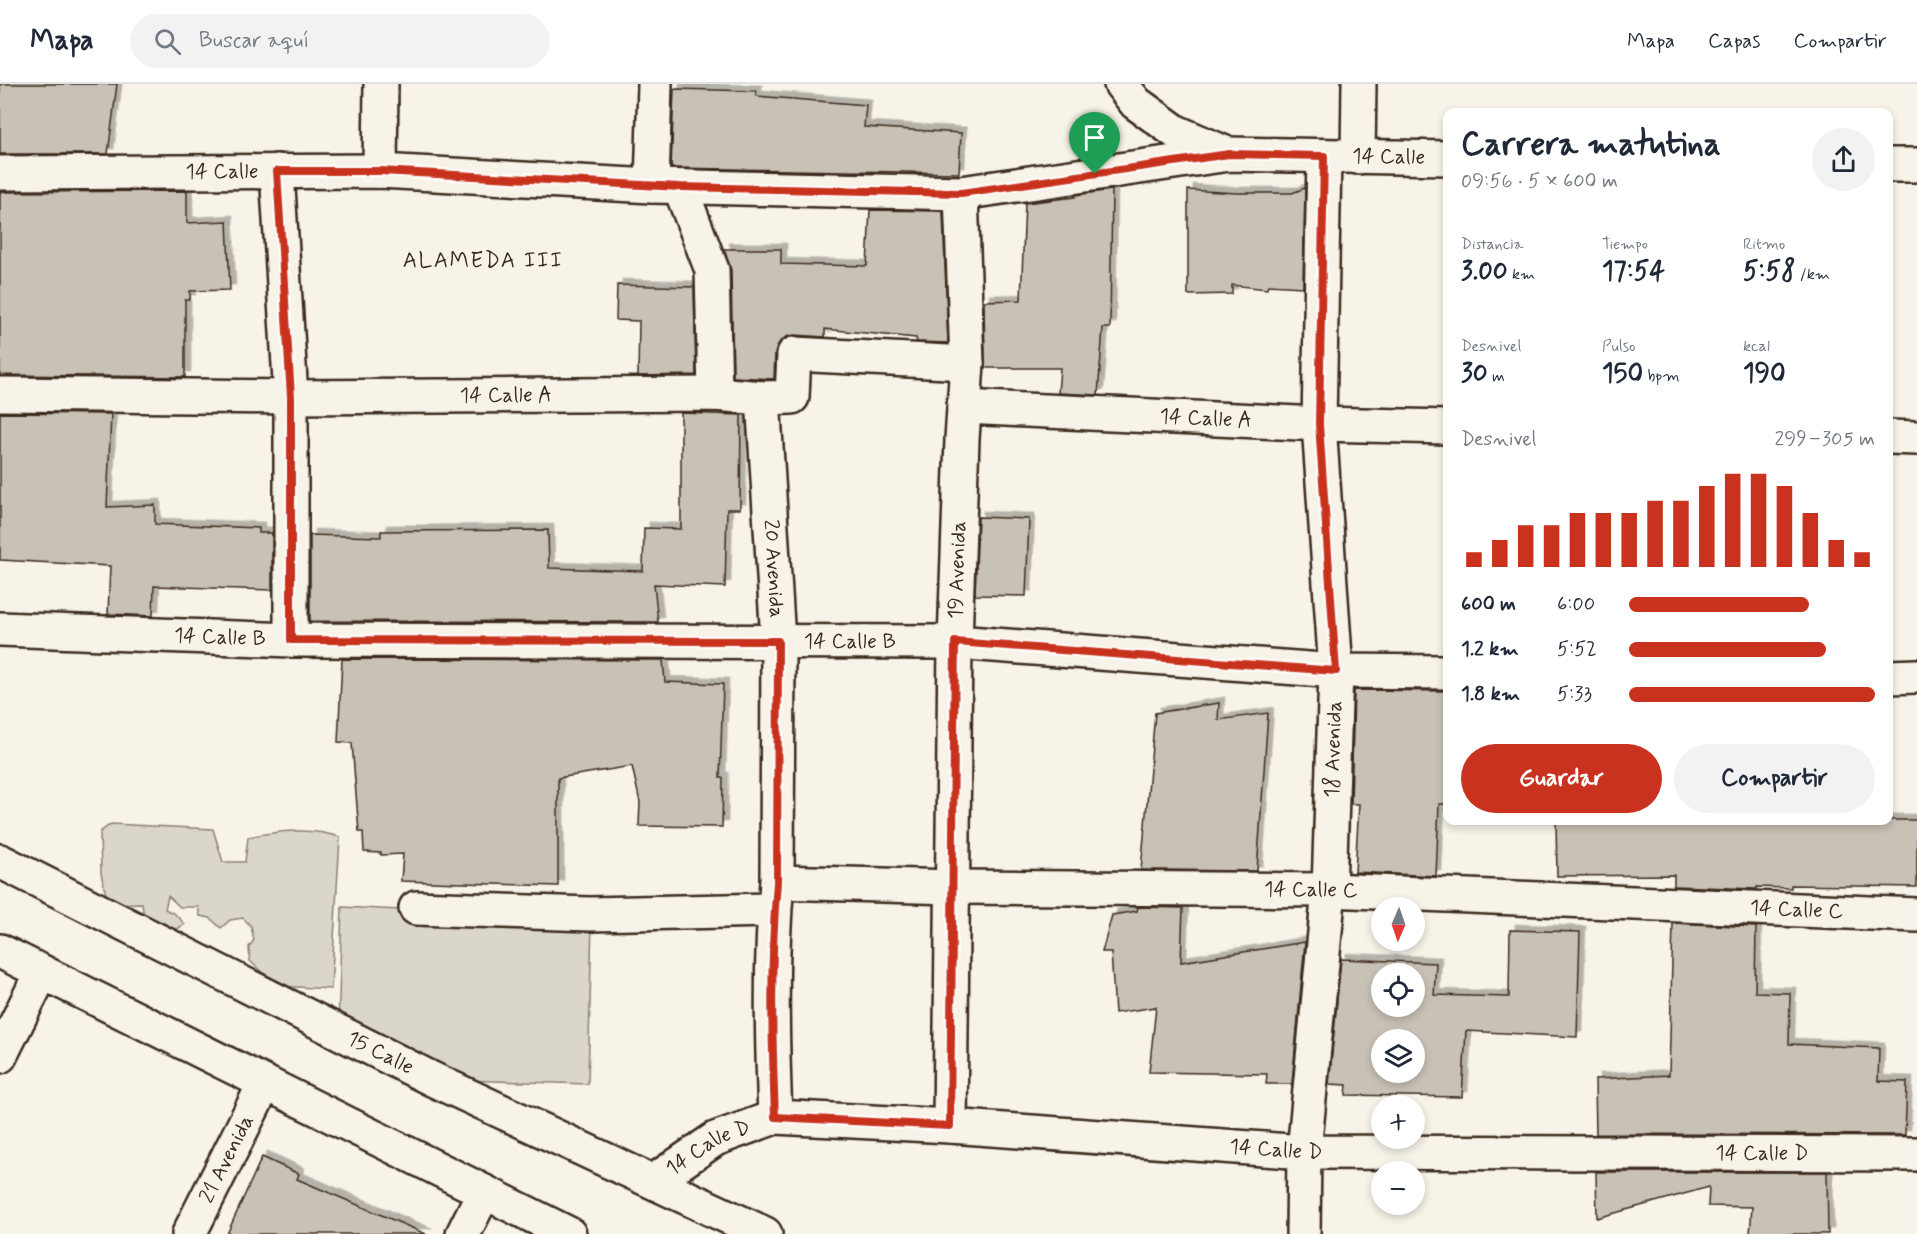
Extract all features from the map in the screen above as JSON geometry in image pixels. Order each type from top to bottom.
[{"type":"street","points":[[380,171],[381,84]]},
{"type":"street","points":[[655,84],[666,186],[712,270],[715,394]]},
{"type":"street","points":[[1121,84],[1136,103],[1176,132],[1229,154]]},
{"type":"street","points":[[1358,157],[1359,84]]},
{"type":"street","name":"14 Calle","points":[[0,173],[380,171],[666,186],[961,193],[1229,154],[1443,158]]},
{"type":"street","name":"18 Avenida","points":[[1303,1234],[1304,1152],[1329,890],[1336,671],[1319,424],[1324,156]]},
{"type":"street","points":[[1893,165],[1917,165]]},
{"type":"street","points":[[277,171],[291,397],[291,640]]},
{"type":"street","name":"19 Avenida","points":[[950,1126],[955,642],[967,363],[961,193]]},
{"type":"street","name":"14 Calle A","points":[[0,394],[291,397],[715,394],[763,398],[792,397],[794,354],[967,363]]},
{"type":"street","name":"20 Avenida","points":[[763,398],[778,641],[776,896],[772,1042],[775,1117]]},
{"type":"street","name":"14 Calle A","points":[[964,407],[1319,424],[1443,427]]},
{"type":"street","points":[[1893,437],[1917,438]]},
{"type":"street","name":"14 Calle B","points":[[0,629],[291,640],[955,642],[1336,671],[1443,672]]},
{"type":"street","points":[[1893,676],[1917,676]]},
{"type":"street","name":"15 Calle","points":[[0,861],[432,1079],[765,1234]]},
{"type":"street","name":"14 Calle C","points":[[416,908],[590,914],[776,896],[953,887],[1329,890],[1917,915]]},
{"type":"street","points":[[0,951],[568,1234]]},
{"type":"street","points":[[0,1056],[42,972]]},
{"type":"street","name":"21 Avenida","points":[[189,1234],[265,1083]]},
{"type":"street","name":"14 Calle D","points":[[654,1181],[715,1139],[775,1117],[950,1126],[1304,1152],[1917,1155]]},
{"type":"street","points":[[463,1234],[484,1192]]},
{"type":"shaded area","points":[[111,824],[213,829],[223,862],[245,862],[248,837],[294,831],[317,832],[340,837],[331,989],[280,986],[265,975],[250,961],[249,947],[254,940],[251,926],[243,918],[230,920],[221,928],[210,918],[200,916],[198,907],[180,907],[168,896],[165,909],[175,914],[185,924],[171,933],[144,918],[142,903],[108,904],[101,873],[100,832]]},
{"type":"shaded area","points":[[342,907],[592,920],[588,1084],[432,1079],[338,1030]]},
{"type":"building","points":[[0,84],[117,84],[108,154],[0,154]]},
{"type":"building","points":[[674,89],[756,91],[756,96],[866,105],[864,127],[961,133],[959,173],[671,168]]},
{"type":"building","points":[[1305,188],[1303,287],[1268,285],[1267,289],[1232,285],[1232,294],[1188,295],[1188,190],[1292,193]]},
{"type":"building","points":[[1112,190],[1110,328],[1103,328],[1098,395],[1058,393],[1060,368],[985,368],[984,301],[1021,300],[1025,203]]},
{"type":"building","points":[[187,191],[187,223],[227,221],[230,290],[190,291],[190,300],[185,300],[185,377],[0,375],[0,192]]},
{"type":"building","points":[[870,210],[943,211],[948,343],[917,342],[916,338],[825,329],[825,337],[794,335],[786,337],[779,343],[775,353],[774,379],[733,377],[731,270],[724,249],[781,249],[781,264],[867,266]]},
{"type":"building","points":[[617,285],[694,287],[696,375],[638,376],[639,321],[616,320]]},
{"type":"building","points":[[0,413],[111,414],[107,507],[155,505],[155,524],[259,528],[259,533],[272,533],[272,590],[154,586],[153,616],[108,614],[110,566],[0,560]]},
{"type":"building","points":[[681,413],[741,415],[740,509],[727,509],[725,587],[654,584],[658,622],[310,621],[310,535],[381,537],[381,531],[548,530],[549,568],[643,571],[644,528],[681,529]]},
{"type":"building","points":[[978,517],[1029,519],[1026,596],[975,595]]},
{"type":"building","points":[[342,659],[663,660],[665,682],[723,684],[720,778],[723,778],[722,827],[639,826],[640,802],[632,766],[558,778],[558,886],[401,881],[403,854],[381,855],[381,853],[364,852],[363,832],[359,832],[352,743],[338,742]]},
{"type":"building","points":[[1354,690],[1443,691],[1443,804],[1439,804],[1436,876],[1355,872],[1359,804],[1351,804]]},
{"type":"building","points":[[1219,703],[1218,720],[1268,713],[1257,871],[1141,870],[1155,713]]},
{"type":"building","points":[[1893,820],[1917,820],[1917,887],[1791,885],[1791,888],[1757,887],[1757,889],[1674,886],[1674,875],[1557,876],[1556,825],[1893,825]]},
{"type":"building","points":[[1138,907],[1183,908],[1181,962],[1305,942],[1292,1084],[1266,1084],[1267,1074],[1149,1072],[1156,1007],[1115,1013],[1111,952],[1102,952],[1112,915],[1137,911]]},
{"type":"building","points":[[1673,923],[1756,927],[1755,992],[1790,993],[1789,1044],[1879,1048],[1878,1081],[1907,1082],[1905,1135],[1596,1134],[1595,1079],[1669,1075]]},
{"type":"building","points":[[1510,930],[1580,932],[1577,1037],[1466,1031],[1462,1097],[1346,1095],[1347,1085],[1329,1084],[1341,959],[1436,963],[1434,995],[1509,997]]},
{"type":"building","points":[[262,1157],[299,1174],[297,1179],[426,1234],[227,1234]]},
{"type":"building","points":[[1596,1172],[1827,1172],[1828,1234],[1750,1234],[1752,1207],[1708,1206],[1709,1187],[1597,1218]]},
{"type":"district","name":"ALAMEDA III","points":[[483,261]]},
{"type":"route","points":[[1229,154],[1324,156],[1319,424],[1336,671],[955,642],[950,1126],[775,1117],[772,1042],[774,910],[777,882],[778,641],[291,640],[291,397],[277,171],[380,171],[680,187],[961,193],[1095,174],[1229,154]]}]
